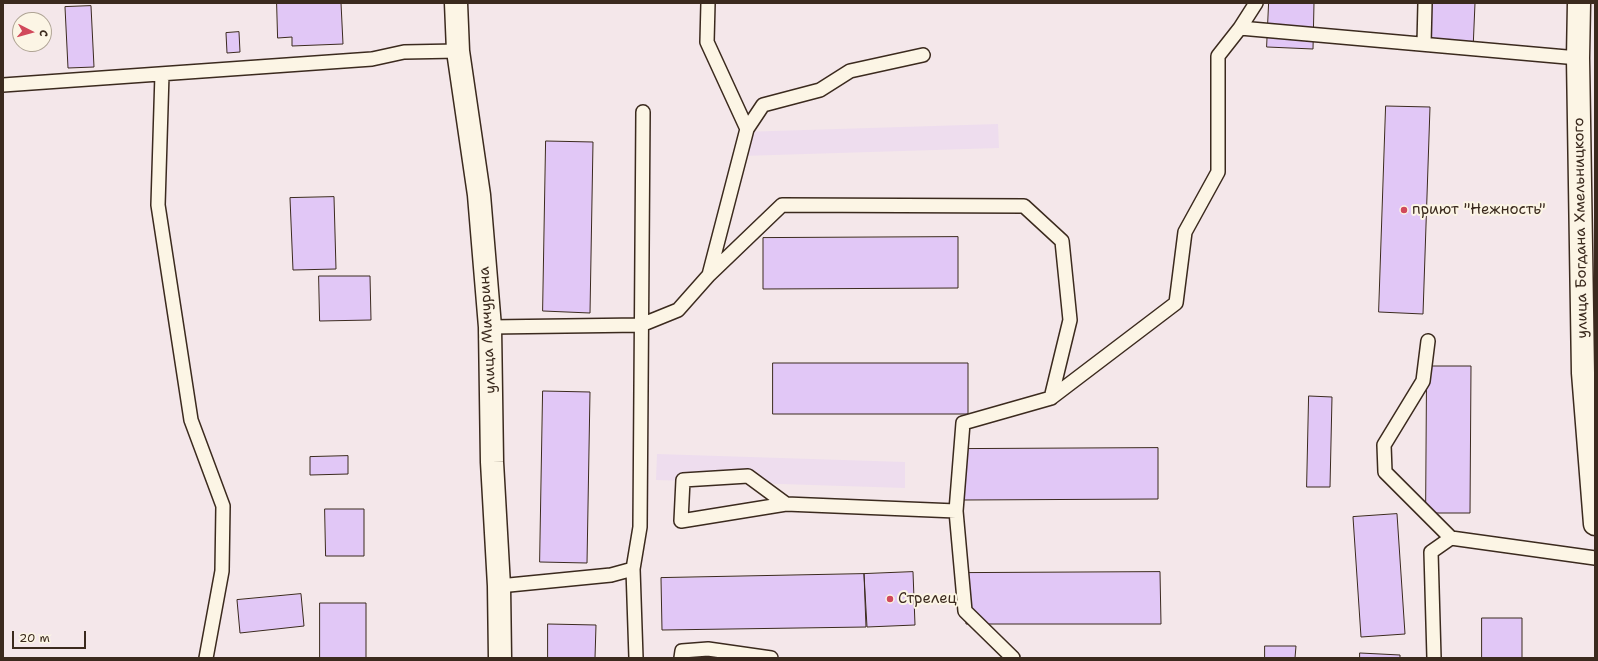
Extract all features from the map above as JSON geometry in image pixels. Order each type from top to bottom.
[{"type":"street","name":"улица Мичурина","points":[[456,3],[458,51],[479,196],[490,327],[492,462],[499,586],[500,658]]},
{"type":"street","name":"улица Богдана Хмельницкого","points":[[1579,3],[1578,58],[1595,524]]},
{"type":"lane","points":[[708,3],[707,42],[747,129]]},
{"type":"lane","points":[[1013,658],[965,611],[956,511],[963,423],[1051,398],[1176,303],[1185,232],[1218,172],[1218,56],[1240,28],[1256,3]]},
{"type":"lane","points":[[1424,44],[1425,3]]},
{"type":"lane","points":[[1240,28],[1578,58]]},
{"type":"lane","points":[[3,85],[372,58],[404,52],[458,51]]},
{"type":"lane","points":[[709,275],[747,129],[763,105],[820,90],[850,71],[923,55]]},
{"type":"lane","points":[[162,74],[158,205],[191,420],[224,506],[222,570],[206,658]]},
{"type":"lane","points":[[636,658],[633,570],[640,527],[643,112]]},
{"type":"lane","points":[[490,327],[641,325],[678,310],[709,275],[782,205],[1024,206],[1062,241],[1070,320],[1051,398]]},
{"type":"lane","points":[[1428,341],[1423,381],[1384,445],[1385,472],[1451,538],[1595,558]]},
{"type":"lane","points":[[786,504],[748,476],[683,480],[681,521],[786,504],[956,511]]},
{"type":"lane","points":[[1434,658],[1431,552],[1451,538]]},
{"type":"lane","points":[[499,586],[611,575],[633,570]]},
{"type":"lane","points":[[681,658],[682,651],[708,649],[771,658]]},
{"type":"shaded area","points":[[998,124],[999,148],[742,156],[741,132]]},
{"type":"shaded area","points":[[657,454],[905,462],[905,488],[656,480]]},
{"type":"building","points":[[277,3],[341,3],[343,44],[292,46],[292,37],[278,38]]},
{"type":"building","points":[[1269,3],[1314,3],[1313,49],[1267,47]]},
{"type":"building","points":[[1430,3],[1475,3],[1473,50],[1428,48]]},
{"type":"building","points":[[91,6],[94,67],[68,68],[65,7]]},
{"type":"building","points":[[239,32],[240,52],[227,53],[226,33]]},
{"type":"building","name":"приют \"Нежность\"","points":[[1386,106],[1430,107],[1423,314],[1379,312]]},
{"type":"building","points":[[546,141],[593,142],[590,313],[543,311]]},
{"type":"building","points":[[334,197],[336,269],[293,270],[290,198]]},
{"type":"building","points":[[958,237],[958,288],[763,289],[763,238]]},
{"type":"building","points":[[319,276],[370,276],[371,320],[320,321]]},
{"type":"building","points":[[773,363],[968,363],[968,414],[773,414]]},
{"type":"building","points":[[1427,366],[1471,366],[1470,513],[1426,513]]},
{"type":"building","points":[[543,391],[590,392],[587,563],[540,562]]},
{"type":"building","points":[[1309,396],[1332,397],[1330,487],[1307,487]]},
{"type":"building","points":[[1158,448],[1158,499],[963,500],[963,449]]},
{"type":"building","points":[[348,456],[348,474],[310,475],[310,457]]},
{"type":"building","points":[[325,509],[364,509],[364,556],[326,556]]},
{"type":"building","points":[[1397,514],[1405,634],[1361,637],[1353,517]]},
{"type":"building","name":"Стрелец","points":[[913,572],[915,625],[867,627],[864,574]]},
{"type":"building","points":[[1160,572],[1161,624],[966,624],[966,573]]},
{"type":"building","points":[[864,574],[866,627],[662,630],[661,578]]},
{"type":"building","points":[[301,594],[304,626],[240,633],[237,600]]},
{"type":"building","points":[[320,603],[366,603],[366,658],[320,658]]},
{"type":"building","points":[[1482,618],[1522,618],[1522,658],[1482,658]]},
{"type":"building","points":[[548,624],[596,625],[595,658],[548,658]]},
{"type":"building","points":[[1265,646],[1296,646],[1295,658],[1265,658]]},
{"type":"building","points":[[1360,653],[1400,655],[1400,658],[1360,658]]},
{"type":"place","name":"приют \"Нежность\"","points":[[1404,210]]},
{"type":"place","name":"Стрелец","points":[[890,599]]}]
